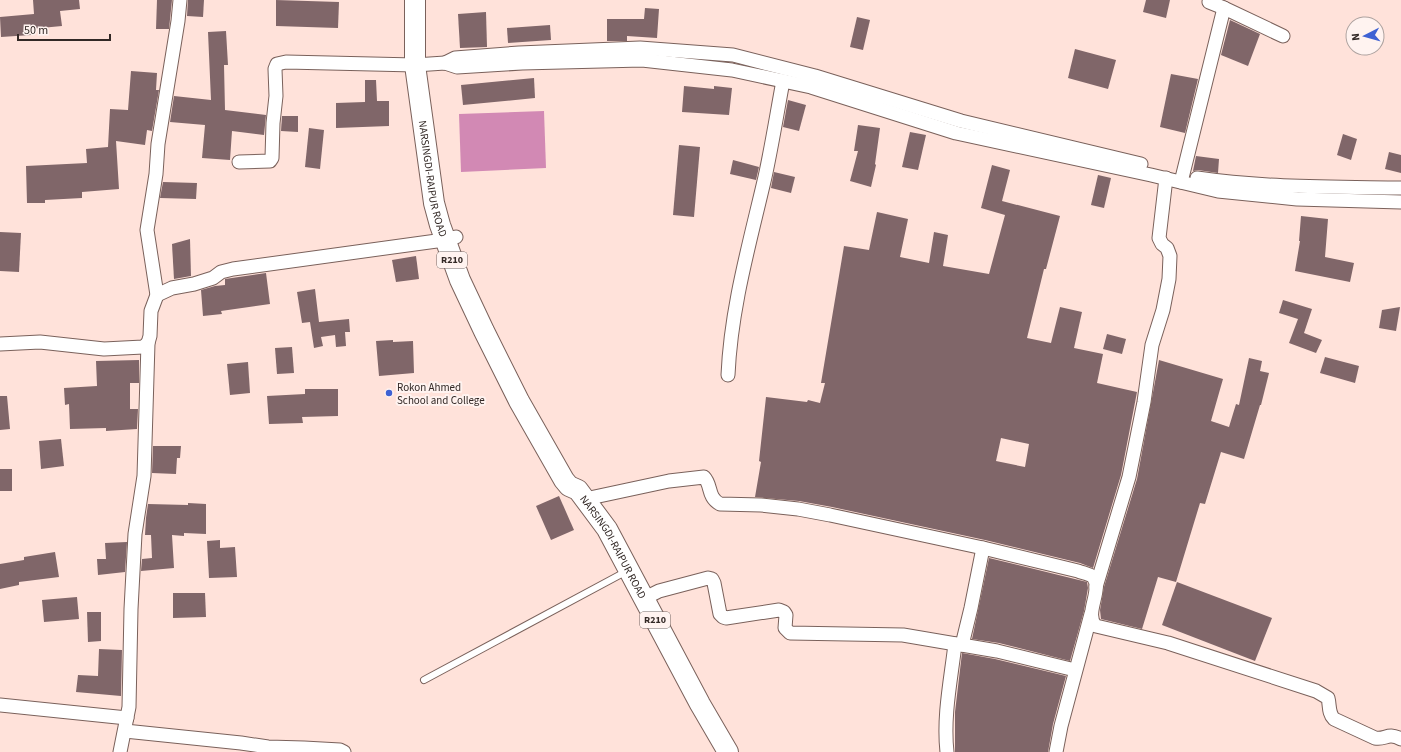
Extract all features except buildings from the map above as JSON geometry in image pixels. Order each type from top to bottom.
[{"type":"main road","name":"NARSINGDI-RAIPUR ROAD","points":[[415,0],[429,64]]},
{"type":"main road","name":"NARSINGDI-RAIPUR ROAD","points":[[427,0],[434,203],[450,239],[484,331],[519,401],[564,480],[568,486],[582,495],[607,530],[700,704],[728,752]]},
{"type":"street","points":[[120,752],[130,708],[131,609],[135,534],[144,476],[148,343],[150,336],[151,311],[157,294],[147,230],[156,174],[158,144],[180,0]]},
{"type":"street","points":[[1208,2],[1283,36]]},
{"type":"street","points":[[1182,179],[1224,8]]},
{"type":"street","points":[[429,64],[455,58],[519,53],[640,48],[733,55],[815,76],[961,121],[1150,166],[1218,191],[1297,199],[1401,202]]},
{"type":"street","points":[[239,162],[266,162],[270,161],[272,158],[273,123],[276,96],[275,69],[277,64],[286,62],[429,64],[457,67],[522,63],[642,60],[732,70],[811,86],[956,133],[1166,178],[1286,186],[1401,188]]},
{"type":"street","points":[[728,375],[729,353],[744,264],[765,176],[783,81]]},
{"type":"street","points":[[1056,752],[1075,670],[1092,614],[1096,587],[1129,477],[1144,402],[1152,345],[1163,310],[1169,279],[1170,256],[1167,248],[1162,244],[1159,238],[1166,178]]},
{"type":"street","points":[[157,294],[172,288],[194,284],[213,278],[221,272],[234,269],[450,239]]},
{"type":"street","points":[[0,344],[40,342],[104,349],[143,346],[148,343]]},
{"type":"street","points":[[582,495],[704,477],[707,480],[710,494],[714,500],[720,504],[761,505],[798,509],[983,548],[1086,574],[1093,577],[1096,587]]},
{"type":"street","points":[[946,752],[945,741],[947,717],[959,644],[971,608],[983,548]]},
{"type":"street","points":[[643,599],[659,591],[708,578],[712,579],[714,583],[720,614],[726,618],[779,610],[784,612],[786,615],[785,628],[790,634],[903,635],[997,651],[1075,670]]},
{"type":"street","points":[[1092,614],[1093,622],[1096,626],[1168,643],[1316,691],[1328,698],[1331,716],[1334,719],[1375,738],[1379,739],[1391,736],[1401,739]]},
{"type":"street","points":[[0,706],[268,747],[340,750],[344,752]]},
{"type":"lane","points":[[424,680],[628,570]]},
{"type":"shaded area","points":[[544,111],[546,168],[461,172],[459,114]]},
{"type":"place","name":"Rokon Ahmed School and College","points":[[389,393]]}]
